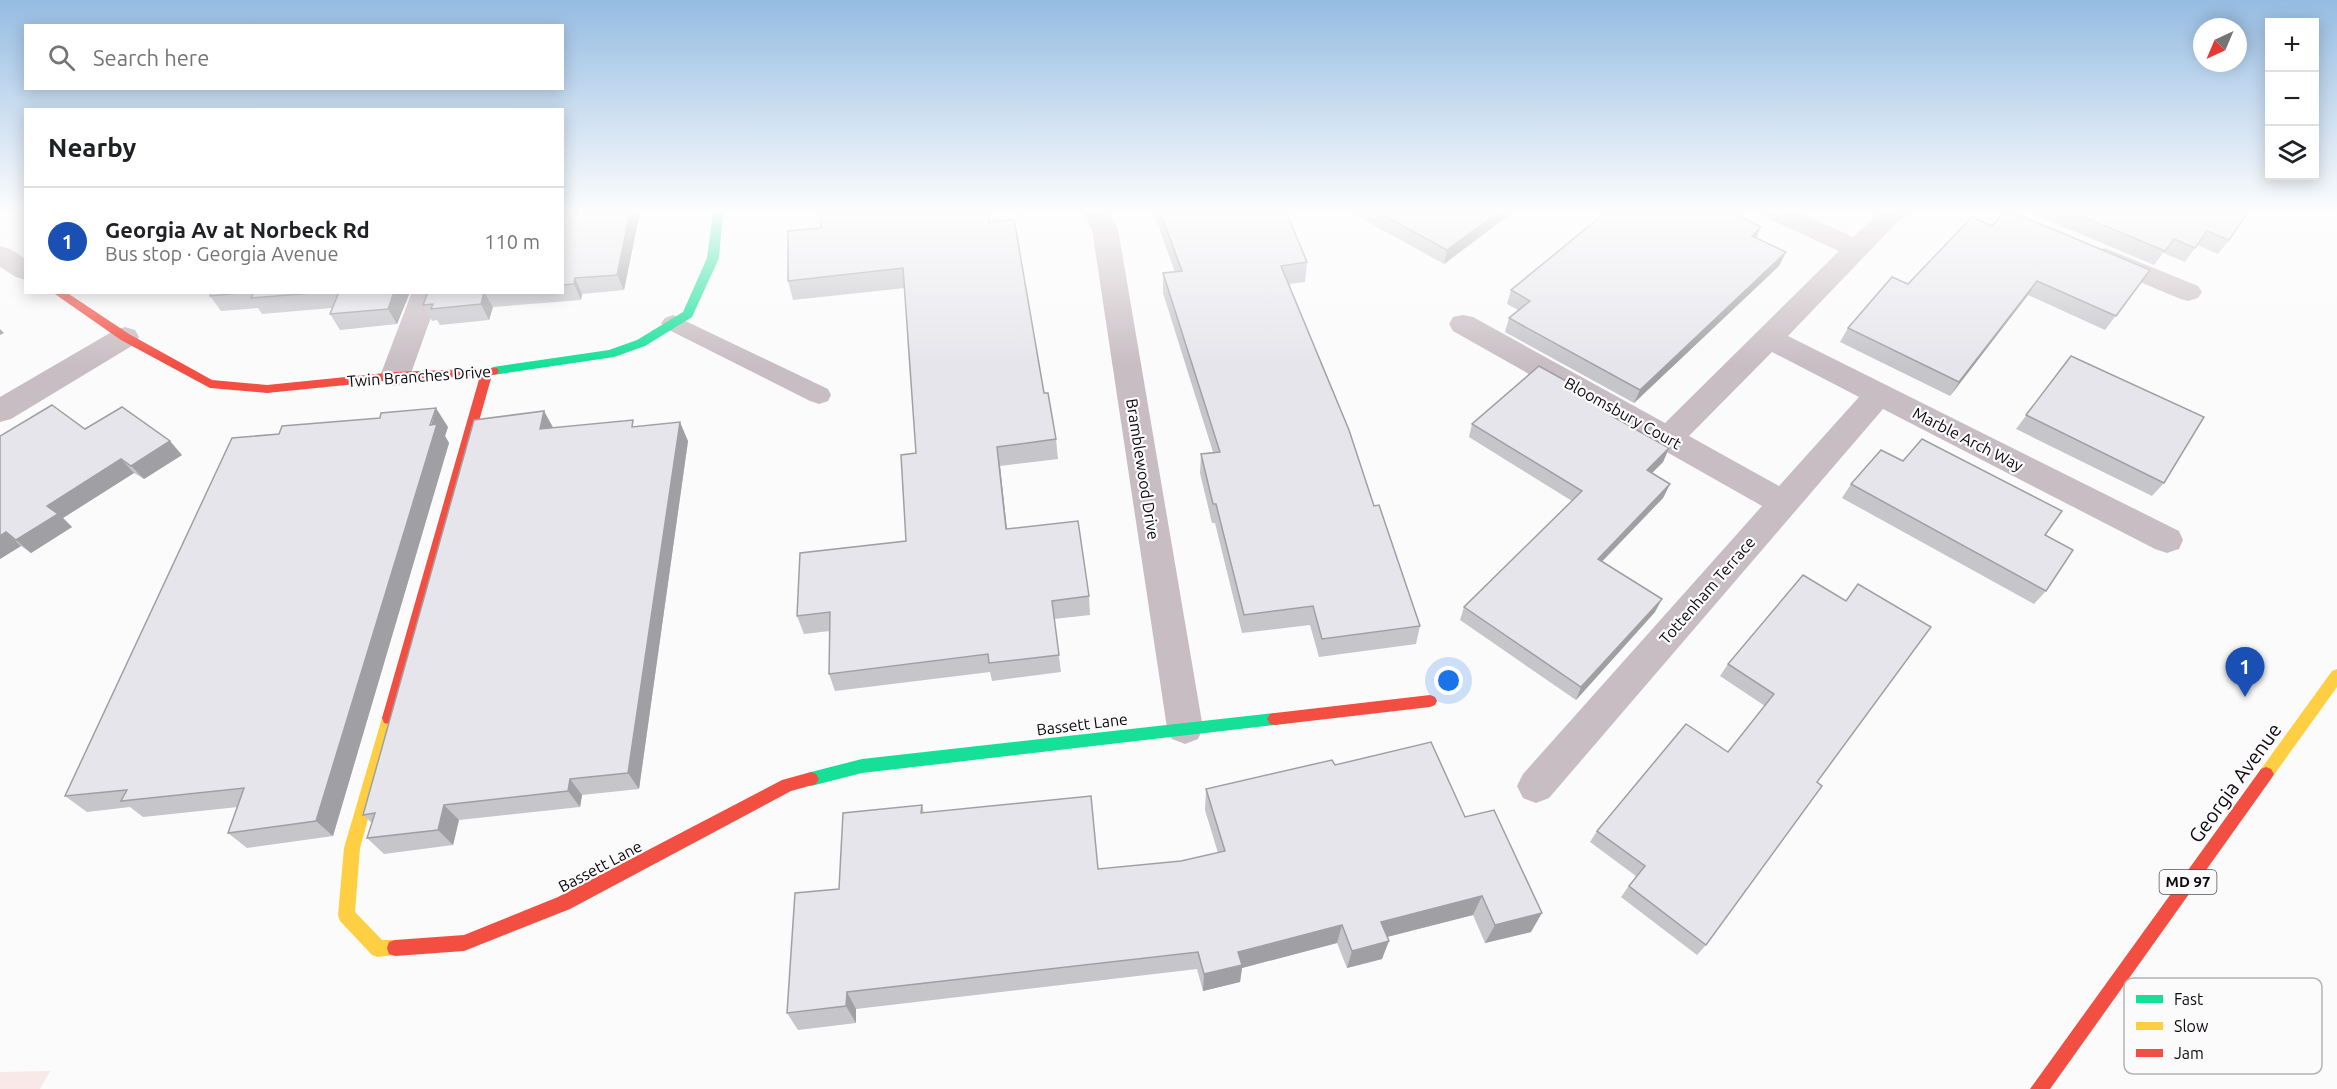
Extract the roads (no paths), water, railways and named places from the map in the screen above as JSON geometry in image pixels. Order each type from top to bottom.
[{"type":"street","name":"Twin Branches Drive","points":[[60,294],[125,337],[210,384],[267,389],[395,376],[488,372],[610,354],[641,343],[688,314],[711,263]]},
{"type":"street","name":"Bramblewood Drive","points":[[1110,263],[1185,728]]},
{"type":"street","points":[[1669,438],[1842,263]]},
{"type":"street","points":[[2118,263],[2188,292]]},
{"type":"street","points":[[395,376],[425,294]]},
{"type":"street","name":"Bloomsbury Court","points":[[1462,324],[1783,503]]},
{"type":"street","points":[[0,411],[125,337]]},
{"type":"street","name":"Marble Arch Way","points":[[1768,338],[2167,540]]},
{"type":"street","name":"Bassett Lane","points":[[488,372],[352,848],[346,915],[378,948],[464,943],[554,908],[788,785],[862,766],[1430,701]]},
{"type":"street","name":"Tottenham Terrace","points":[[1536,786],[1879,394]]},
{"type":"street","name":"Georgia Avenue","points":[[2038,1089],[2337,675]]},
{"type":"lane","points":[[673,323],[819,395]]},
{"type":"place","name":"Georgia Av at Norbeck Rd","points":[[2245,697]]}]
